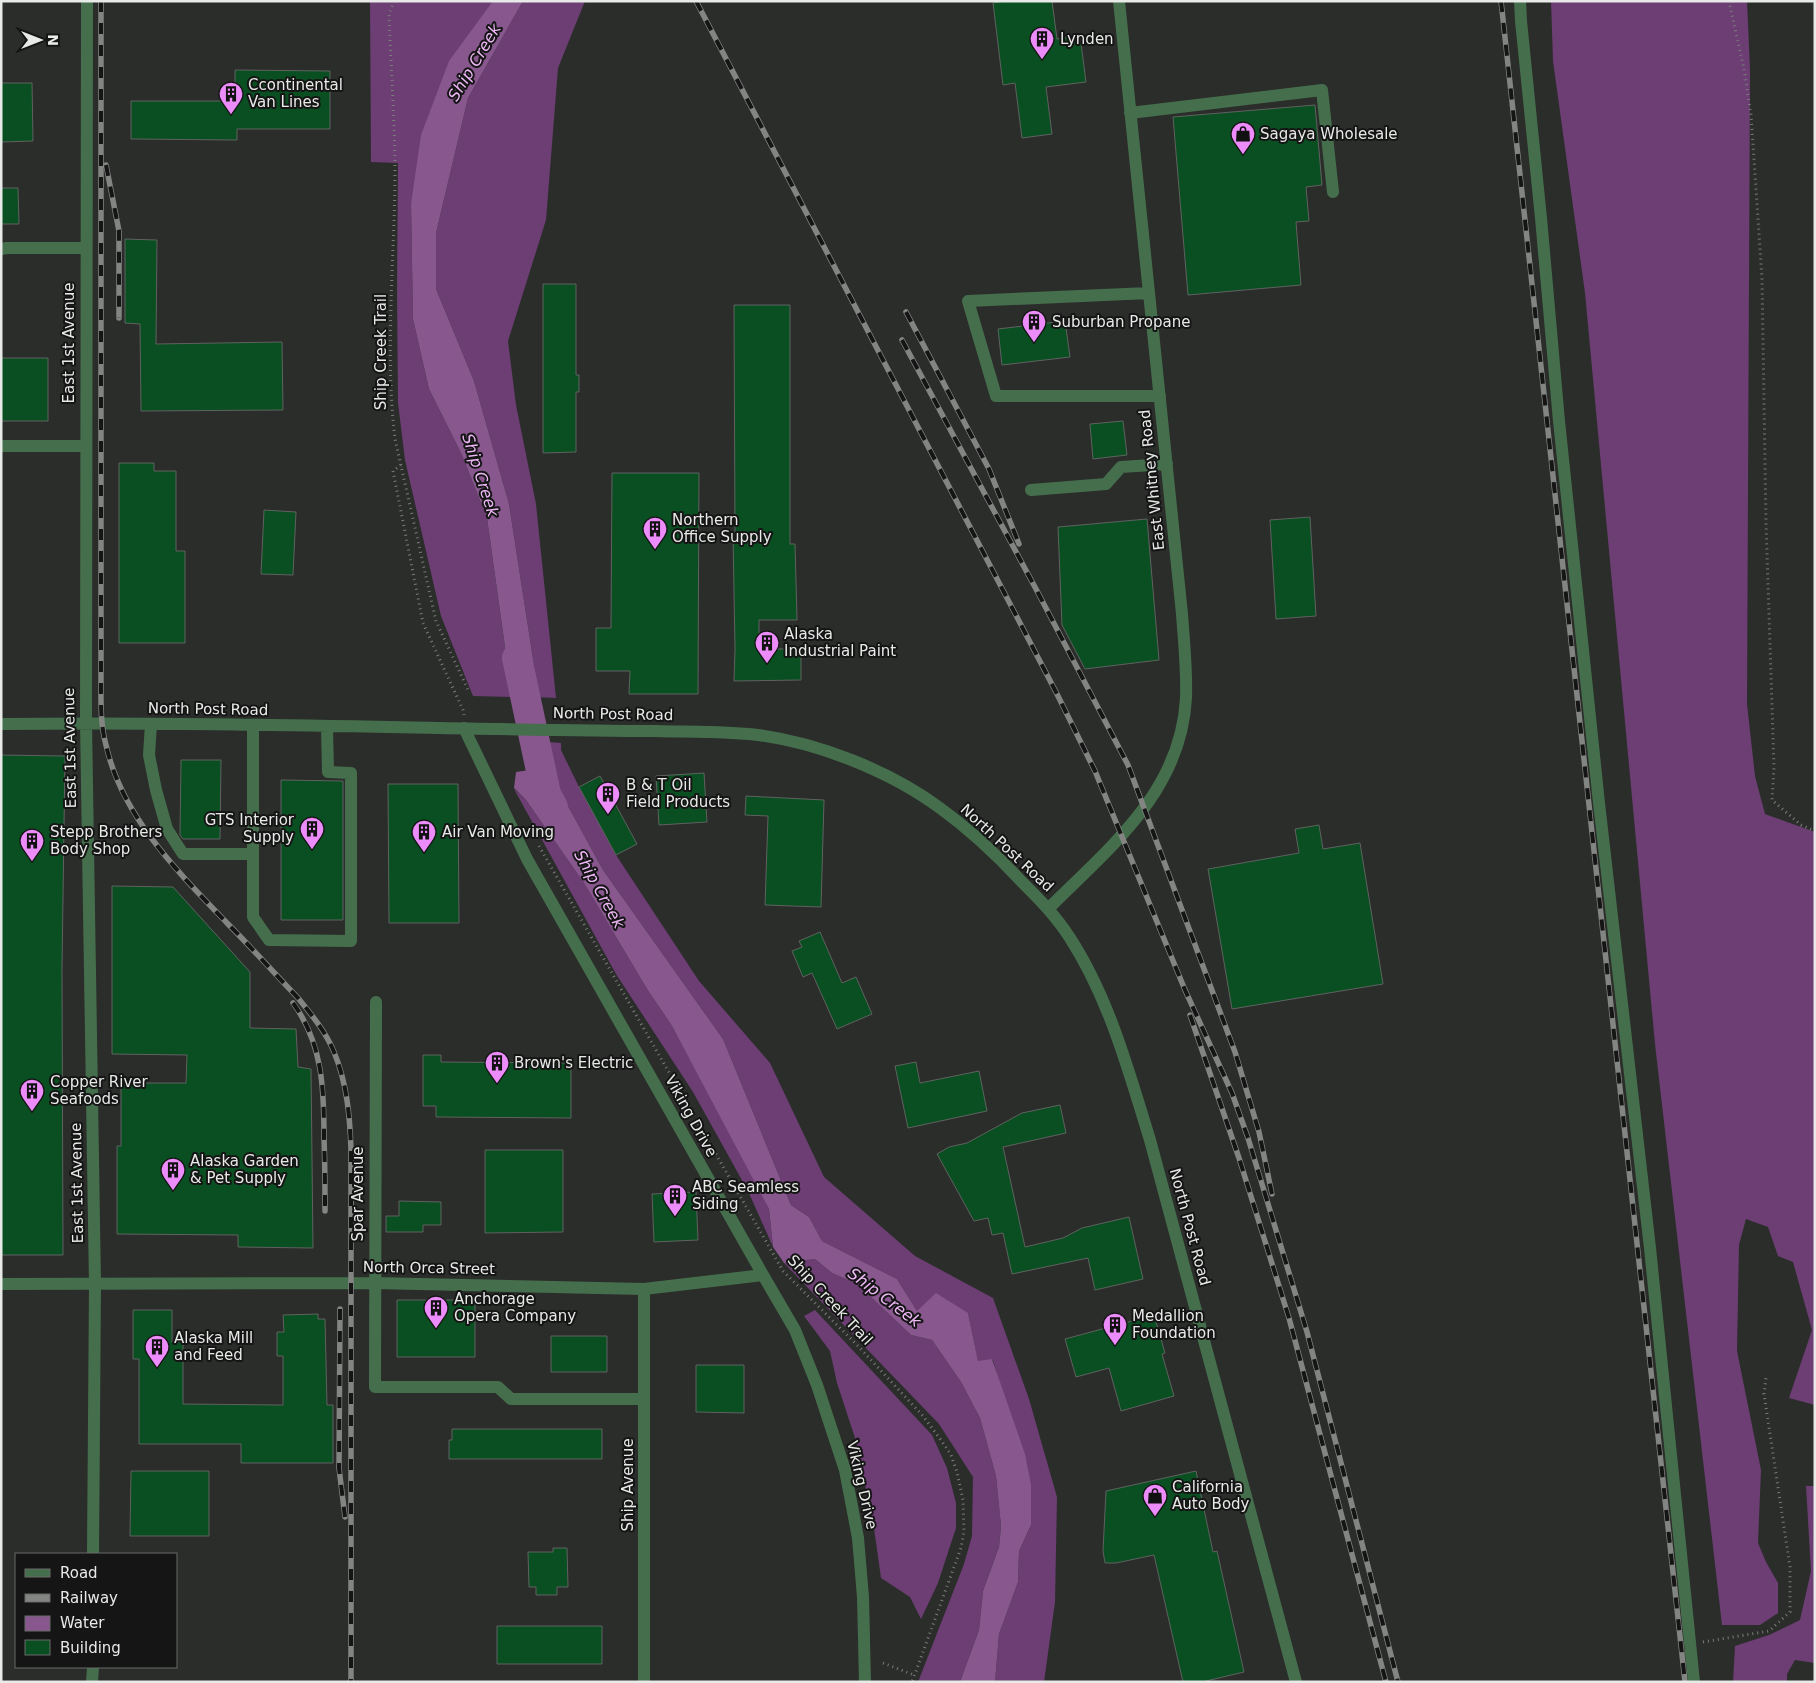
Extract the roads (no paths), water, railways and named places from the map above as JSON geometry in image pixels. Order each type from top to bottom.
[{"type":"street","name":"East 1st Avenue","points":[[86,1],[86,723],[95,1284],[93,1553]]},
{"type":"street","name":"East Whitney Road","points":[[1048,908],[1122,834],[1145,809],[1159,789],[1172,763],[1181,733],[1186,698],[1186,663],[1182,614],[1119,1]]},
{"type":"street","points":[[1520,1],[1521,31],[1541,218],[1559,421],[1599,802],[1650,1248],[1694,1682]]},
{"type":"street","points":[[1130,113],[1322,90],[1333,192]]},
{"type":"street","points":[[1,249],[86,248]]},
{"type":"street","points":[[1149,293],[968,301],[996,396],[1160,396]]},
{"type":"street","points":[[1,446],[85,446]]},
{"type":"street","points":[[1031,490],[1106,484],[1121,467],[1167,464]]},
{"type":"street","name":"North Post Road","points":[[1,724],[86,723],[328,726],[717,732],[760,735],[835,754],[870,768],[902,784],[938,806],[978,838],[1048,908],[1070,939],[1093,981],[1130,1074],[1150,1140],[1296,1682]]},
{"type":"street","points":[[150,724],[149,755],[156,790],[167,829],[183,854],[253,854]]},
{"type":"street","points":[[253,726],[253,917],[269,940],[351,941],[351,773],[328,772],[328,726]]},
{"type":"street","name":"Viking Drive","points":[[464,728],[527,859],[795,1330],[818,1385],[845,1470],[858,1538],[864,1597],[865,1682]]},
{"type":"street","name":"Spar Avenue","points":[[376,1002],[375,1387],[498,1387],[512,1399],[644,1399]]},
{"type":"street","name":"North Orca Street","points":[[1,1284],[374,1283],[644,1289],[763,1275]]},
{"type":"street","name":"Ship Avenue","points":[[644,1289],[644,1682]]},
{"type":"street","points":[[92,1668],[92,1682]]},
{"type":"water","points":[[493,1],[523,1],[468,98],[436,233],[436,289],[474,381],[509,504],[533,659],[535,697],[512,697],[487,518],[462,455],[429,389],[413,319],[411,204],[421,135],[449,61]]},
{"type":"water","points":[[550,767],[551,775],[603,870],[723,1039],[791,1205],[809,1217],[822,1241],[897,1279],[917,1311],[936,1293],[968,1313],[978,1361],[992,1359],[1025,1454],[1031,1485],[1031,1525],[1019,1551],[1018,1582],[999,1634],[995,1682],[960,1682],[979,1630],[983,1591],[999,1547],[1001,1526],[996,1476],[980,1418],[961,1382],[932,1340],[911,1335],[857,1284],[832,1273],[815,1259],[784,1263],[773,1247],[769,1209],[672,1026],[647,989],[584,883],[526,800],[514,788],[516,772]]},
{"type":"waterway","name":"Ship Creek","points":[[517,658],[546,794],[553,807]]},
{"type":"railway","points":[[101,1],[101,711],[103,728],[114,771],[138,820],[171,863],[308,1010],[323,1030],[331,1045],[342,1076],[349,1113],[351,1150],[351,1682]]},
{"type":"railway","points":[[696,1],[1057,694],[1095,771],[1185,990],[1232,1093],[1248,1138],[1307,1332],[1398,1682]]},
{"type":"railway","points":[[1501,1],[1685,1682]]},
{"type":"railway","points":[[106,165],[119,231],[119,318]]},
{"type":"railway","points":[[906,312],[989,469],[1019,544]]},
{"type":"railway","points":[[902,340],[1128,765],[1235,1052],[1259,1132],[1272,1194]]},
{"type":"railway","points":[[293,1003],[310,1035],[320,1068],[323,1102],[325,1211]]},
{"type":"railway","points":[[1190,1015],[1239,1158],[1289,1318],[1386,1682]]},
{"type":"railway","points":[[340,1309],[339,1468],[345,1517]]},
{"type":"place","name":"Lynden","points":[[1042,60]]},
{"type":"place","name":"Ccontinental Van Lines","points":[[231,115]]},
{"type":"place","name":"Sagaya Wholesale","points":[[1243,155]]},
{"type":"place","name":"Suburban Propane","points":[[1034,343]]},
{"type":"place","name":"Northern Office Supply","points":[[655,550]]},
{"type":"place","name":"Alaska Industrial Paint","points":[[767,664]]},
{"type":"place","name":"B & T Oil Field Products","points":[[608,815]]},
{"type":"place","name":"GTS Interior Supply","points":[[312,850]]},
{"type":"place","name":"Air Van Moving","points":[[424,853]]},
{"type":"place","name":"Stepp Brothers Body Shop","points":[[32,862]]},
{"type":"place","name":"Brown's Electric","points":[[497,1084]]},
{"type":"place","name":"Copper River Seafoods","points":[[32,1112]]},
{"type":"place","name":"Alaska Garden & Pet Supply","points":[[173,1191]]},
{"type":"place","name":"ABC Seamless Siding","points":[[675,1217]]},
{"type":"place","name":"Anchorage Opera Company","points":[[436,1329]]},
{"type":"place","name":"Medallion Foundation","points":[[1115,1346]]},
{"type":"place","name":"Alaska Mill and Feed","points":[[157,1368]]},
{"type":"place","name":"California Auto Body","points":[[1155,1517]]}]
